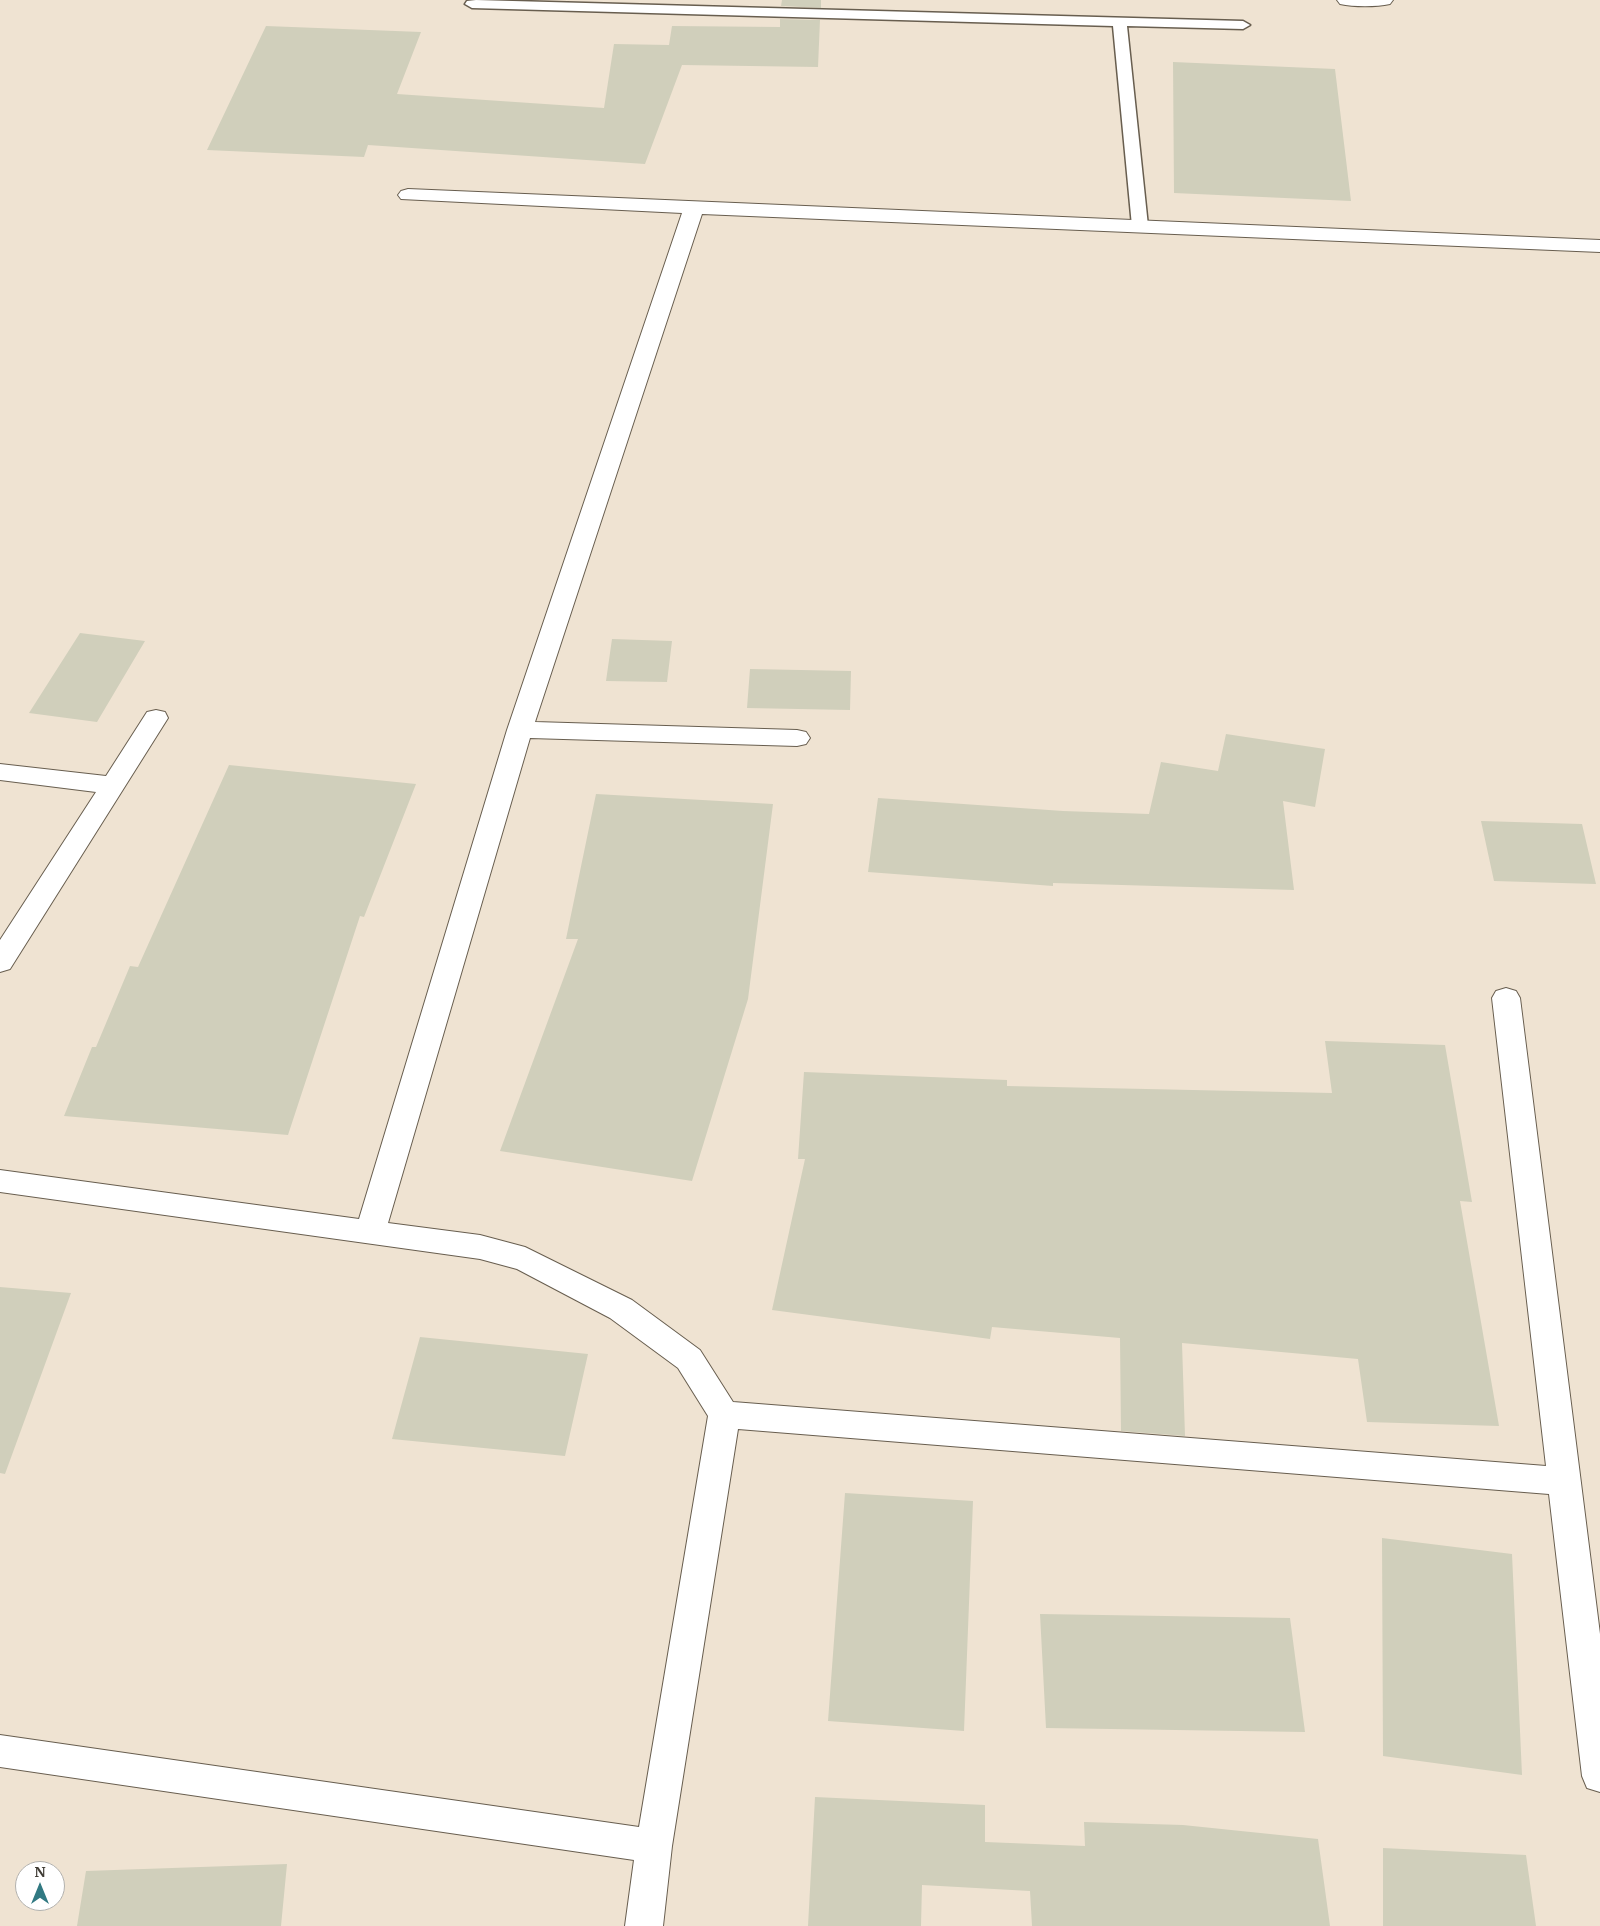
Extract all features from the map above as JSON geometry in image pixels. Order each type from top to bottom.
[{"type":"street","points":[[1346,0],[1384,0]]},
{"type":"street","points":[[408,195],[1600,246]]},
{"type":"street","points":[[370,1231],[520,730],[694,207]]},
{"type":"street","points":[[0,962],[156,718]]},
{"type":"street","points":[[520,730],[797,738]]},
{"type":"street","points":[[0,772],[112,785]]},
{"type":"street","points":[[1506,998],[1600,1776]]},
{"type":"street","points":[[0,1181],[480,1247],[525,1259],[621,1309],[689,1359],[724,1415],[654,1846],[644,1926]]},
{"type":"street","points":[[724,1415],[1563,1481]]},
{"type":"street","points":[[0,1751],[654,1846]]},
{"type":"lane","points":[[472,4],[1243,25]]},
{"type":"lane","points":[[1120,22],[1140,226]]},
{"type":"building","points":[[782,0],[821,0],[821,8],[781,6]]},
{"type":"building","points":[[780,19],[820,20],[818,67],[682,65],[645,164],[368,145],[364,157],[207,150],[266,26],[421,32],[397,94],[604,108],[614,44],[669,45],[672,26],[780,27]]},
{"type":"building","points":[[1173,62],[1335,69],[1351,201],[1174,193]]},
{"type":"building","points":[[80,633],[145,641],[97,722],[29,713]]},
{"type":"building","points":[[612,639],[672,641],[667,682],[606,681]]},
{"type":"building","points":[[750,669],[851,671],[850,710],[747,708]]},
{"type":"building","points":[[1226,734],[1325,749],[1315,807],[1283,801],[1294,890],[1053,883],[1053,886],[868,872],[878,798],[1063,811],[1149,814],[1161,762],[1218,771]]},
{"type":"building","points":[[229,765],[416,784],[364,917],[360,916],[288,1135],[64,1116],[92,1047],[96,1047],[130,966],[138,967]]},
{"type":"building","points":[[596,794],[773,804],[748,999],[692,1181],[500,1151],[578,939],[566,939]]},
{"type":"building","points":[[1481,821],[1582,824],[1596,884],[1494,881]]},
{"type":"building","points":[[1325,1041],[1445,1045],[1472,1202],[1460,1201],[1499,1426],[1367,1422],[1358,1359],[1182,1343],[1185,1436],[1121,1431],[1120,1338],[992,1327],[990,1339],[772,1310],[805,1159],[798,1159],[804,1072],[1007,1080],[1007,1086],[1332,1093]]},
{"type":"building","points":[[0,1287],[71,1293],[5,1474],[0,1473]]},
{"type":"building","points":[[420,1337],[588,1354],[565,1456],[392,1439]]},
{"type":"building","points":[[845,1493],[973,1501],[964,1731],[828,1721]]},
{"type":"building","points":[[1382,1538],[1512,1554],[1522,1775],[1383,1756]]},
{"type":"building","points":[[1040,1614],[1290,1618],[1305,1732],[1046,1728]]},
{"type":"building","points":[[815,1797],[985,1805],[985,1842],[1085,1846],[1084,1822],[1183,1825],[1318,1839],[1330,1926],[1032,1926],[1030,1891],[922,1885],[921,1926],[808,1926]]},
{"type":"building","points":[[1383,1848],[1526,1855],[1536,1926],[1383,1926]]},
{"type":"building","points":[[287,1864],[281,1926],[77,1926],[86,1871]]}]
